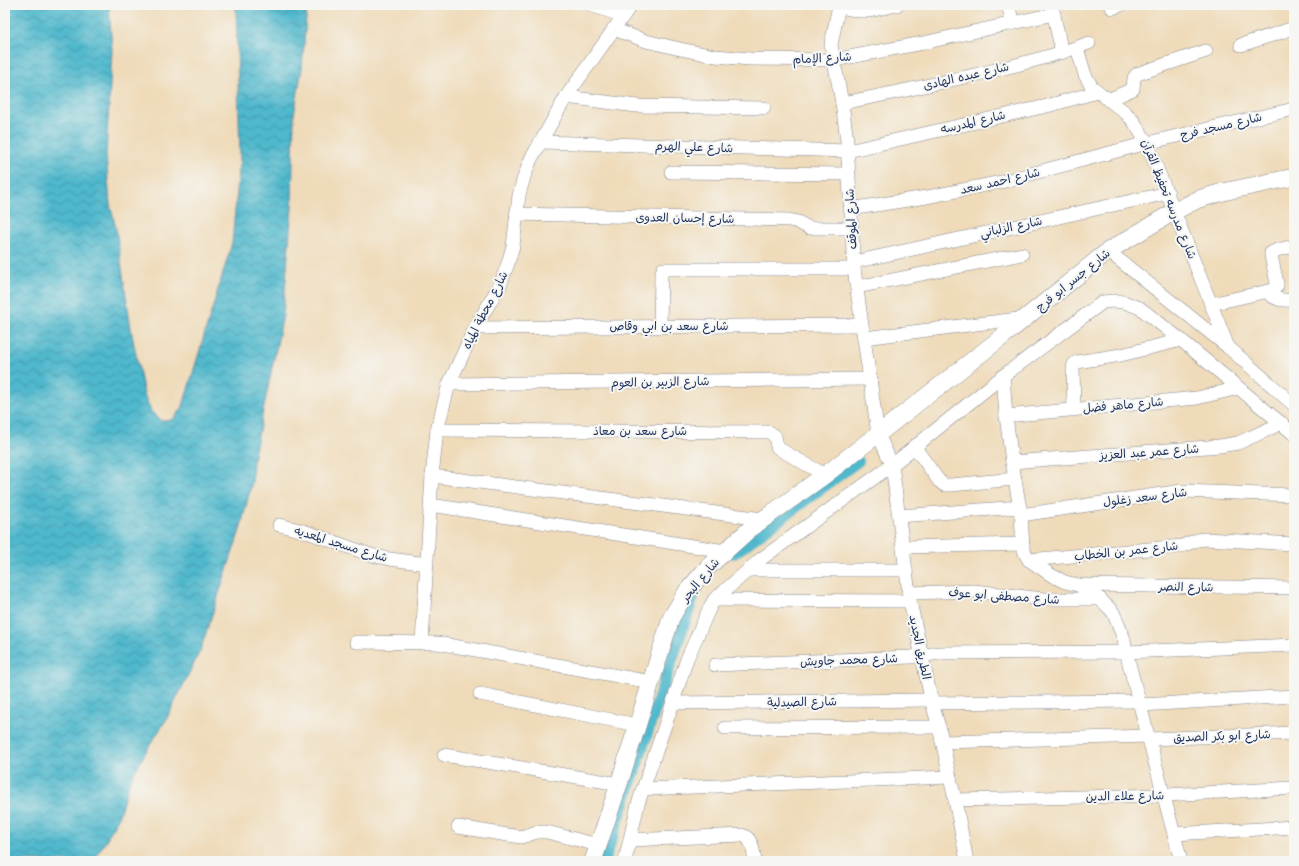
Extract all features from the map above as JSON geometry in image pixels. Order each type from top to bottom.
[{"type":"street","points":[[591,5],[623,16]]},
{"type":"street","name":"شارع محطة المياه","points":[[422,643],[432,476],[437,430],[449,384],[475,328],[501,283],[508,264],[513,246],[518,195],[531,159],[566,97],[612,29],[631,5]]},
{"type":"street","points":[[839,6],[862,11],[870,11],[897,5]]},
{"type":"street","points":[[1008,5],[1013,23]]},
{"type":"street","name":"شارع الموقف","points":[[839,6],[831,45],[842,102],[848,151],[854,266],[878,434]]},
{"type":"street","points":[[1053,9],[1062,53]]},
{"type":"street","name":"شارع الإمام","points":[[612,29],[646,41],[715,56],[750,59],[834,60],[881,52],[1013,23],[1053,9]]},
{"type":"street","points":[[1241,45],[1294,28]]},
{"type":"street","name":"شارع عبده الهادى","points":[[842,102],[901,92],[1030,62],[1062,53],[1083,45]]},
{"type":"street","name":"شارع مدرسه تحفيظ القرآن","points":[[1083,45],[1088,82],[1097,92],[1134,122],[1148,143],[1228,347]]},
{"type":"street","points":[[1108,100],[1133,90],[1134,78],[1137,74],[1206,51]]},
{"type":"street","name":"شارع المدرسه","points":[[848,151],[1047,106],[1097,92]]},
{"type":"street","points":[[566,97],[636,106],[764,108]]},
{"type":"street","name":"شارع مسجد فرج","points":[[1148,143],[1294,109]]},
{"type":"street","name":"شارع علي الهرم","points":[[540,142],[848,151]]},
{"type":"street","name":"شارع احمد سعد","points":[[850,209],[927,197],[1001,182],[1148,143]]},
{"type":"street","points":[[671,172],[848,174]]},
{"type":"street","name":"شارع جسر ابو فرج","points":[[878,434],[1108,251],[1175,212],[1199,200],[1223,192],[1294,177]]},
{"type":"street","name":"شارع الزلباني","points":[[660,326],[662,271],[666,268],[854,266],[1168,193]]},
{"type":"street","name":"شارع إحسان العدوى","points":[[516,214],[789,220],[809,228],[851,228]]},
{"type":"street","points":[[1211,304],[1273,290],[1277,286],[1271,256],[1274,250],[1294,246]]},
{"type":"street","points":[[1108,251],[1228,347],[1294,405]]},
{"type":"street","points":[[857,287],[1022,254]]},
{"type":"street","points":[[1267,292],[1278,300],[1294,300]]},
{"type":"street","points":[[625,861],[638,804],[673,703],[686,659],[714,600],[761,559],[892,465],[1002,376],[1103,302],[1124,302],[1140,308],[1294,434]]},
{"type":"street","name":"شارع سعد بن ابي وقاص","points":[[475,328],[660,326],[863,331],[1025,318]]},
{"type":"street","points":[[1074,410],[1073,368],[1074,364],[1077,362],[1121,355],[1181,340]]},
{"type":"street","points":[[1002,376],[1012,462],[1020,511],[1023,544],[1026,555],[1029,560],[1050,575],[1064,582],[1078,585],[1100,599],[1113,612],[1124,639],[1126,652],[1165,795],[1181,861]]},
{"type":"street","name":"شارع الزبير بن العوم","points":[[449,384],[871,380]]},
{"type":"street","name":"شارع ماهر فضل","points":[[1006,416],[1197,398],[1239,388]]},
{"type":"street","name":"شارع عمر عبد العزيز","points":[[1012,462],[1220,446],[1238,443],[1282,423]]},
{"type":"street","name":"شارع سعد بن معاذ","points":[[437,430],[769,432],[775,436],[777,447],[825,475]]},
{"type":"street","name":"الطريق الجديد","points":[[878,434],[892,465],[909,597],[921,656],[950,777],[967,861]]},
{"type":"street","name":"شارع البحر","points":[[593,861],[619,784],[671,618],[687,591],[709,566],[751,528],[825,475],[878,434]]},
{"type":"street","points":[[914,446],[939,481],[944,484],[951,485],[1015,479]]},
{"type":"street","points":[[432,476],[763,519]]},
{"type":"street","name":"شارع سعد زغلول","points":[[899,516],[1020,511],[1182,491],[1294,495]]},
{"type":"street","points":[[431,505],[725,551]]},
{"type":"street","name":"شارع مسجد المعديه","points":[[279,525],[304,531],[371,555],[427,564]]},
{"type":"street","name":"شارع عمر بن الخطاب","points":[[1029,560],[1182,546],[1201,539],[1294,544]]},
{"type":"street","points":[[903,547],[1023,544]]},
{"type":"street","points":[[748,570],[906,570]]},
{"type":"street","name":"شارع النصر","points":[[1078,585],[1294,588]]},
{"type":"street","name":"شارع مصطفى ابو عوف","points":[[714,600],[909,597],[974,591],[1044,598],[1100,599]]},
{"type":"street","points":[[356,642],[437,643],[651,682]]},
{"type":"street","name":"شارع محمد جاويش","points":[[716,665],[911,657],[940,653],[1126,652],[1294,645]]},
{"type":"street","points":[[480,694],[637,725]]},
{"type":"street","name":"شارع الصيدلية","points":[[673,703],[1140,703],[1294,696]]},
{"type":"street","points":[[725,728],[939,727]]},
{"type":"street","name":"شارع ابو بكر الصديق","points":[[942,742],[1149,738],[1294,733]]},
{"type":"street","points":[[444,755],[619,784]]},
{"type":"street","points":[[643,789],[950,777]]},
{"type":"street","name":"شارع علاء الدين","points":[[955,800],[1165,795],[1294,788]]},
{"type":"street","points":[[458,827],[517,837],[526,837],[537,832],[547,832],[598,845]]},
{"type":"street","points":[[1174,834],[1294,827]]},
{"type":"street","points":[[630,840],[742,834],[747,836],[750,841],[755,861]]},
{"type":"water","points":[[5,5],[109,5],[112,50],[106,155],[110,204],[116,229],[132,335],[144,394],[151,411],[161,421],[172,420],[182,409],[232,243],[240,158],[236,5],[307,5],[302,68],[294,115],[292,207],[283,315],[253,460],[252,482],[240,530],[200,651],[166,720],[130,780],[118,818],[104,844],[92,861],[5,861]]},
{"type":"waterway","points":[[734,553],[858,461]]},
{"type":"waterway","points":[[604,861],[698,582]]}]
